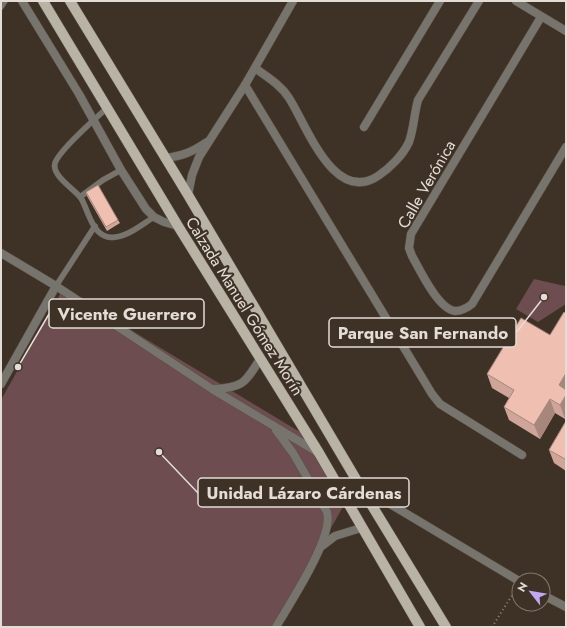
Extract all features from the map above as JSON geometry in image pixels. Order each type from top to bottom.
[{"type":"main road","name":"Calzada Manuel Gómez Morín","points":[[43,1],[178,226],[319,453],[361,528],[420,627]]},
{"type":"main road","name":"Calzada Manuel Gómez Morín","points":[[70,1],[188,195],[360,486],[446,627]]},
{"type":"street","points":[[22,1],[94,120],[121,170],[146,209],[154,217],[178,226]]},
{"type":"street","points":[[188,195],[194,169],[199,157],[246,84],[293,1]]},
{"type":"street","points":[[364,127],[440,1]]},
{"type":"street","points":[[255,68],[280,86],[289,98],[321,154],[332,169],[340,176],[350,181],[370,181],[383,173],[402,153],[414,126],[418,100],[479,1]]},
{"type":"street","points":[[516,1],[566,31]]},
{"type":"street","name":"Calle Verónica","points":[[541,16],[411,234],[409,248],[412,256],[438,300],[447,308],[455,311],[463,310],[472,304],[566,147]]},
{"type":"street","points":[[246,84],[432,394],[440,404],[522,455]]},
{"type":"street","points":[[165,158],[187,154],[209,141]]},
{"type":"street","points":[[1,253],[56,286],[212,390],[319,453]]},
{"type":"street","points":[[1,384],[56,286]]},
{"type":"street","points":[[212,390],[242,384],[248,379],[260,359]]},
{"type":"street","points":[[275,428],[293,453],[327,512],[329,519],[322,547],[276,627]]},
{"type":"street","points":[[360,486],[511,578]]},
{"type":"street","points":[[322,547],[335,536],[361,528]]},
{"type":"street","points":[[551,599],[566,607]]},
{"type":"lane","points":[[1,7],[5,1]]},
{"type":"lane","points":[[107,108],[65,148],[55,163],[55,169],[58,175],[80,197],[94,226],[108,237],[120,237],[154,217]]},
{"type":"lane","points":[[80,197],[103,180],[121,170]]},
{"type":"lane","points":[[56,286],[94,226]]},
{"type":"path","points":[[492,627],[511,596]]},
{"type":"shaded area","points":[[534,279],[565,286],[566,304],[538,322],[516,309]]},
{"type":"shaded area","points":[[63,289],[310,438],[345,503],[276,627],[1,627],[1,400]]},
{"type":"building","points":[[98,185],[118,220],[106,227],[86,192]]},
{"type":"building","points":[[564,312],[566,314],[566,373],[559,385],[566,390],[566,395],[560,405],[550,399],[534,425],[504,407],[514,390],[487,374],[521,318],[550,335]]},
{"type":"building","points":[[566,421],[566,457],[565,459],[549,450]]},
{"type":"place","name":"Parque San Fernando","points":[[544,297]]},
{"type":"place","name":"Vicente Guerrero","points":[[18,367]]},
{"type":"place","name":"Unidad Lázaro Cárdenas","points":[[159,452]]}]
